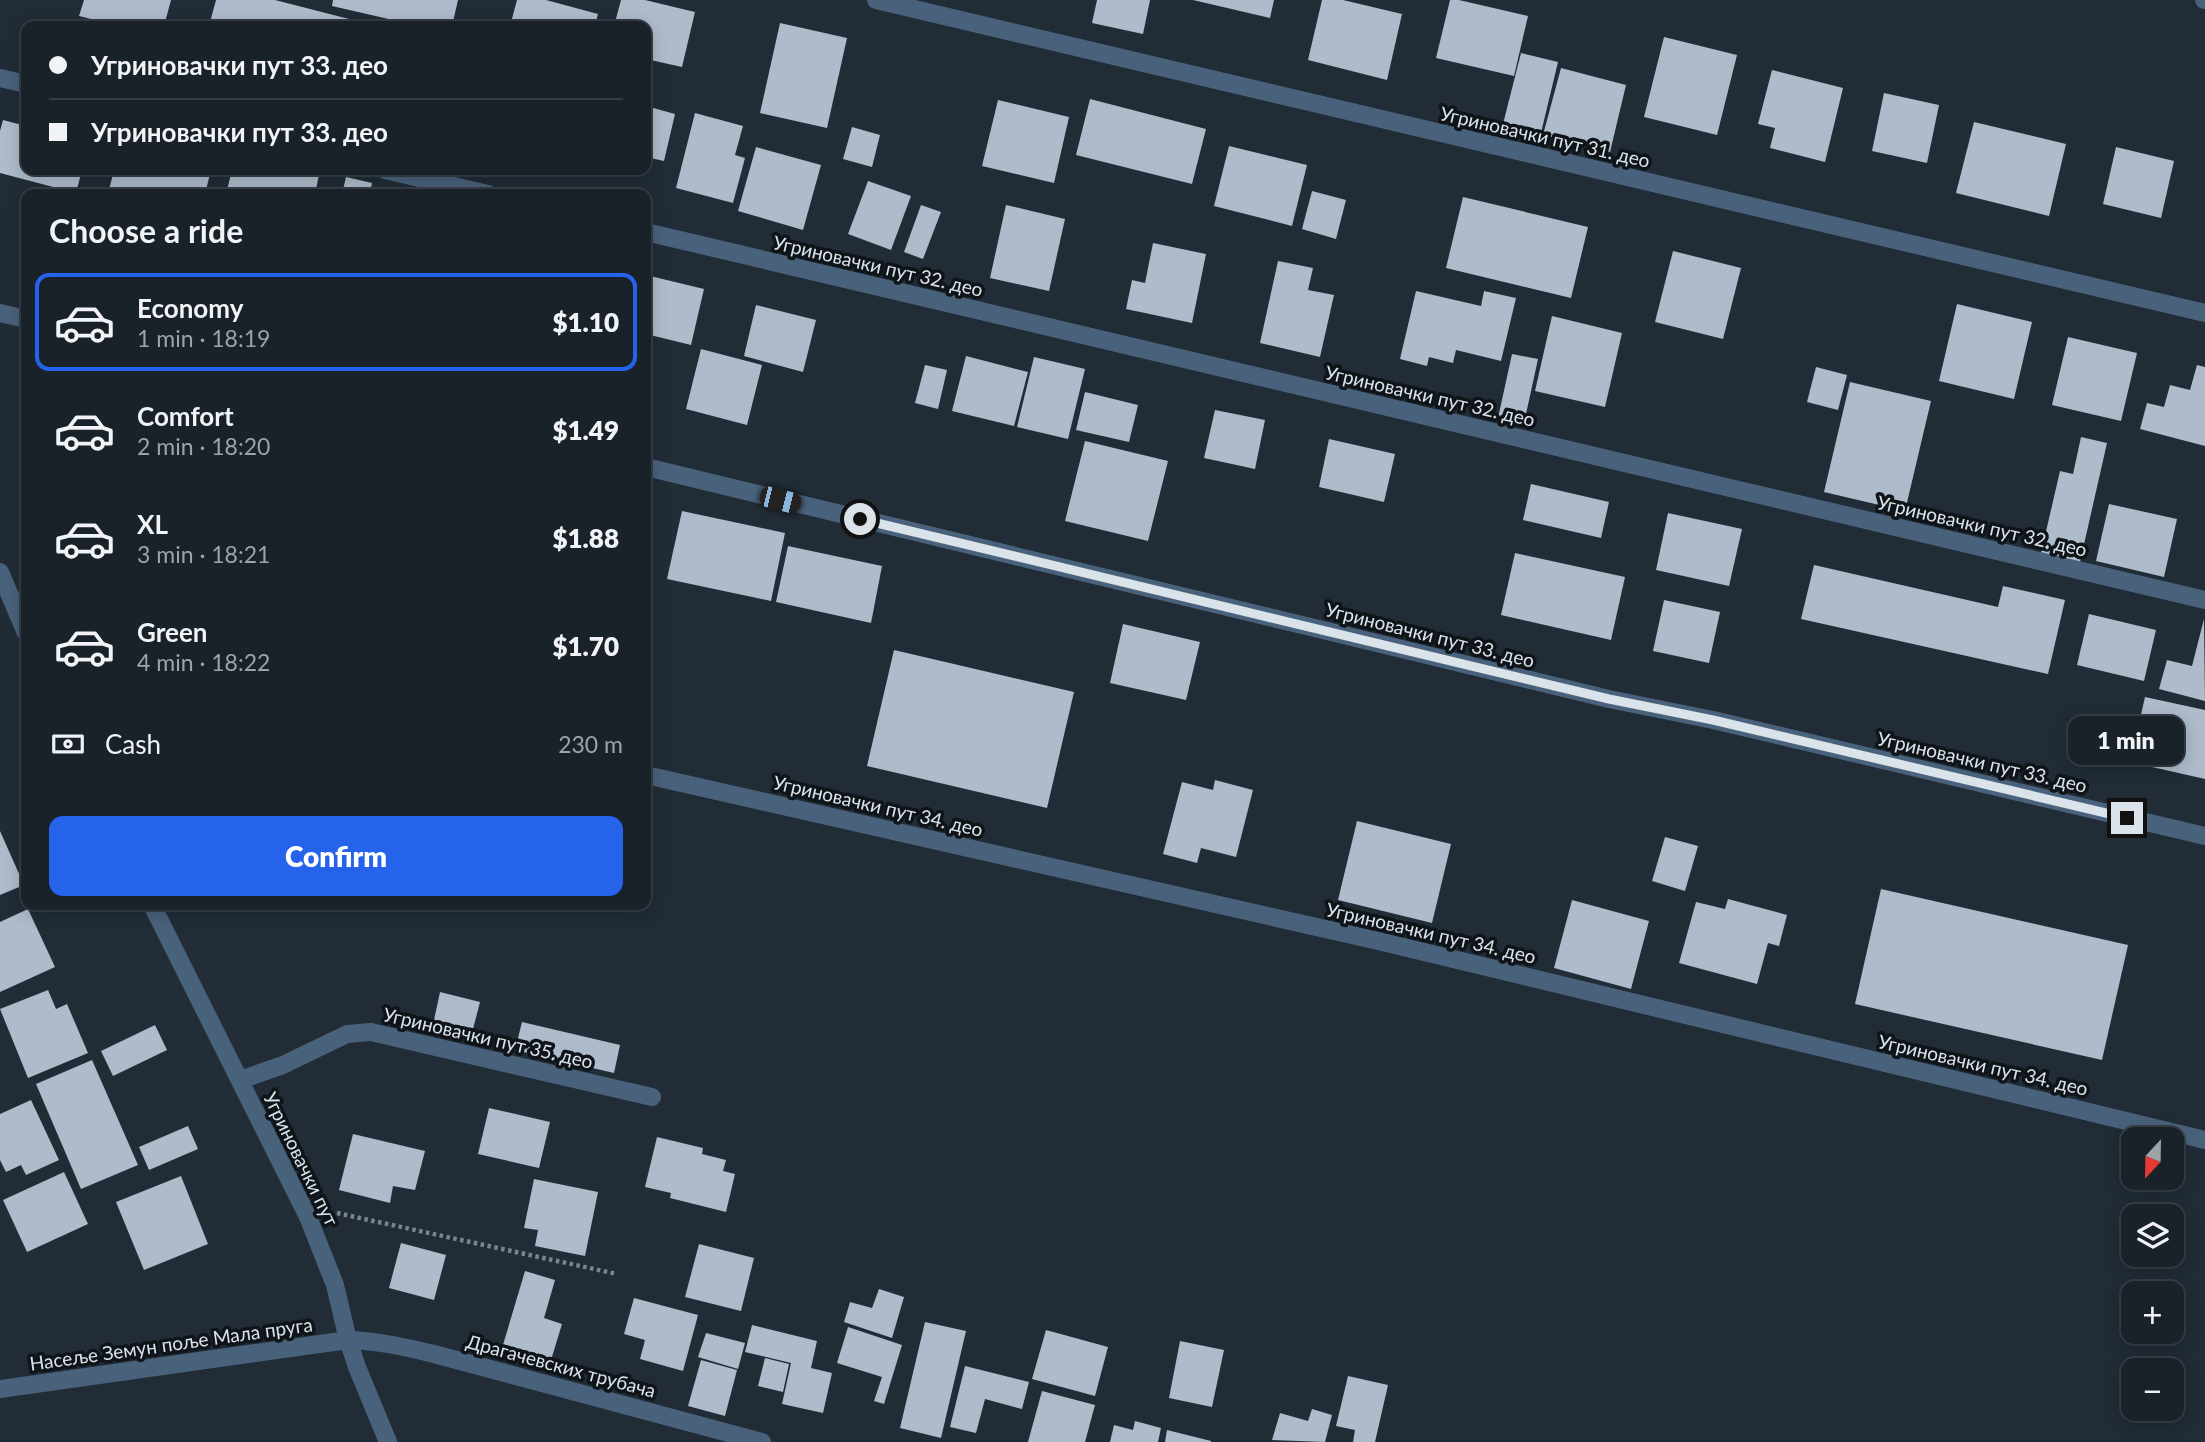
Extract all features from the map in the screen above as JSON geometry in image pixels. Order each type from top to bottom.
[{"type":"street","name":"Угриновачки пут 31. део","points":[[876,0],[2205,313]]},
{"type":"street","points":[[0,78],[21,83]]},
{"type":"street","points":[[406,175],[467,189]]},
{"type":"street","name":"Угриновачки пут 32. део","points":[[651,233],[2205,600]]},
{"type":"street","points":[[0,313],[21,318]]},
{"type":"street","name":"Угриновачки пут 33. део","points":[[651,468],[1609,699],[1713,720],[2205,836]]},
{"type":"street","points":[[0,572],[21,621]]},
{"type":"street","name":"Угриновачки пут 34. део","points":[[651,776],[1374,940],[2205,1140]]},
{"type":"street","name":"Угриновачки пут","points":[[155,910],[308,1217],[335,1285],[357,1367],[388,1442]]},
{"type":"street","name":"Угриновачки пут 35. део","points":[[240,1080],[283,1065],[347,1034],[371,1032],[652,1097]]},
{"type":"street","name":"Насеље Земун поље Мала пруга","points":[[1,1385],[348,1340]]},
{"type":"street","name":"Драгачевских трубача","points":[[348,1340],[383,1342],[434,1354],[762,1442]]},
{"type":"path","points":[[308,1217],[333,1212],[356,1215],[617,1274]]},
{"type":"building","points":[[84,0],[171,0],[165,21],[99,21],[79,16]]},
{"type":"building","points":[[216,0],[275,0],[353,20],[353,21],[210,21]]},
{"type":"building","points":[[333,0],[458,0],[453,21],[397,21],[332,6]]},
{"type":"building","points":[[517,0],[546,0],[598,14],[596,21],[511,21]]},
{"type":"building","points":[[621,0],[645,0],[695,12],[682,67],[651,60],[651,21],[615,21]]},
{"type":"building","points":[[1097,0],[1150,0],[1143,34],[1092,23]]},
{"type":"building","points":[[1193,0],[1274,0],[1270,18]]},
{"type":"building","points":[[1322,0],[1343,0],[1402,14],[1387,80],[1308,60]]},
{"type":"building","points":[[1450,0],[1528,16],[1514,76],[1436,58]]},
{"type":"building","points":[[780,23],[847,38],[827,128],[760,113]]},
{"type":"building","points":[[1664,37],[1737,55],[1717,135],[1644,117]]},
{"type":"building","points":[[1521,53],[1558,62],[1540,137],[1502,128]]},
{"type":"building","points":[[1561,68],[1626,85],[1610,152],[1543,135]]},
{"type":"building","points":[[1772,70],[1843,88],[1825,162],[1770,148],[1775,128],[1758,124]]},
{"type":"building","points":[[1884,93],[1939,105],[1927,163],[1872,151]]},
{"type":"building","points":[[1090,99],[1206,129],[1192,184],[1076,155]]},
{"type":"building","points":[[998,100],[1069,117],[1054,183],[982,166]]},
{"type":"building","points":[[651,107],[675,114],[664,161],[651,158]]},
{"type":"building","points":[[695,113],[743,126],[735,155],[745,158],[733,203],[676,188]]},
{"type":"building","points":[[3,120],[21,125],[21,175],[81,175],[77,189],[61,189],[0,173],[0,131]]},
{"type":"building","points":[[1974,122],[2066,144],[2049,216],[1956,193]]},
{"type":"building","points":[[852,127],[880,135],[872,167],[843,159]]},
{"type":"building","points":[[1229,146],[1307,165],[1292,226],[1214,206]]},
{"type":"building","points":[[756,147],[821,165],[803,230],[738,211]]},
{"type":"building","points":[[2116,147],[2174,161],[2161,218],[2103,204]]},
{"type":"building","points":[[113,175],[210,175],[206,189],[109,189]]},
{"type":"building","points":[[231,175],[319,175],[316,189],[227,189]]},
{"type":"building","points":[[346,177],[372,183],[371,189],[343,189]]},
{"type":"building","points":[[868,181],[911,196],[891,250],[848,234]]},
{"type":"building","points":[[1312,191],[1346,200],[1336,239],[1302,229]]},
{"type":"building","points":[[1463,197],[1588,227],[1571,298],[1446,268]]},
{"type":"building","points":[[921,205],[941,212],[923,259],[904,252]]},
{"type":"building","points":[[1006,205],[1065,219],[1049,291],[990,278]]},
{"type":"building","points":[[1153,243],[1206,254],[1192,323],[1126,309],[1132,280],[1145,283]]},
{"type":"building","points":[[1673,251],[1741,268],[1723,339],[1655,322]]},
{"type":"building","points":[[1278,261],[1313,268],[1308,290],[1334,295],[1320,357],[1260,343]]},
{"type":"building","points":[[651,276],[704,289],[691,345],[651,335]]},
{"type":"building","points":[[1416,291],[1481,306],[1484,291],[1516,298],[1501,361],[1456,350],[1453,363],[1429,357],[1427,366],[1400,359]]},
{"type":"building","points":[[1957,304],[2032,322],[2014,399],[1939,381]]},
{"type":"building","points":[[756,305],[816,320],[803,372],[744,356]]},
{"type":"building","points":[[1552,316],[1622,333],[1605,407],[1535,391]]},
{"type":"building","points":[[2068,337],[2137,353],[2121,421],[2052,405]]},
{"type":"building","points":[[701,349],[762,365],[747,425],[686,409]]},
{"type":"building","points":[[1512,354],[1538,359],[1524,423],[1498,418]]},
{"type":"building","points":[[966,356],[1028,372],[1014,426],[952,411]]},
{"type":"building","points":[[1034,357],[1085,369],[1068,439],[1017,427]]},
{"type":"building","points":[[925,365],[947,370],[938,409],[915,403]]},
{"type":"building","points":[[2197,365],[2205,367],[2205,446],[2140,429],[2147,403],[2164,407],[2170,385],[2190,390]]},
{"type":"building","points":[[1816,367],[1847,375],[1838,410],[1807,402]]},
{"type":"building","points":[[1850,382],[1931,401],[1905,511],[1824,492]]},
{"type":"building","points":[[1085,392],[1138,405],[1129,442],[1076,430]]},
{"type":"building","points":[[1215,410],[1265,420],[1255,469],[1204,458]]},
{"type":"building","points":[[2081,437],[2107,443],[2080,562],[2041,553],[2060,471],[2073,474]]},
{"type":"building","points":[[1329,439],[1395,454],[1384,502],[1319,487]]},
{"type":"building","points":[[1085,441],[1168,461],[1148,541],[1065,521]]},
{"type":"building","points":[[1531,484],[1609,502],[1601,538],[1523,520]]},
{"type":"building","points":[[2109,504],[2177,519],[2164,577],[2096,561]]},
{"type":"building","points":[[682,511],[785,533],[771,601],[667,579]]},
{"type":"building","points":[[1668,513],[1742,529],[1729,586],[1656,570]]},
{"type":"building","points":[[788,546],[882,566],[871,623],[776,602]]},
{"type":"building","points":[[1515,553],[1625,577],[1611,640],[1501,615]]},
{"type":"building","points":[[1814,565],[1998,607],[2003,586],[2065,600],[2048,674],[1801,619]]},
{"type":"building","points":[[1664,600],[1720,612],[1709,663],[1653,651]]},
{"type":"building","points":[[2089,614],[2156,630],[2144,681],[2077,665]]},
{"type":"building","points":[[2204,619],[2205,701],[2159,689],[2167,660],[2192,666]]},
{"type":"building","points":[[1123,624],[1200,642],[1186,700],[1110,683]]},
{"type":"building","points":[[894,650],[1074,692],[1047,808],[867,766]]},
{"type":"building","points":[[2145,697],[2205,710],[2205,779],[2130,762]]},
{"type":"building","points":[[1215,780],[1253,790],[1236,857],[1201,848],[1197,863],[1163,854],[1182,782],[1213,790]]},
{"type":"building","points":[[1357,821],[1451,844],[1432,923],[1338,900]]},
{"type":"building","points":[[0,831],[21,878],[21,886],[0,895]]},
{"type":"building","points":[[1665,837],[1698,846],[1685,891],[1652,881]]},
{"type":"building","points":[[1881,889],[2128,945],[2102,1060],[1855,1004]]},
{"type":"building","points":[[1728,899],[1787,915],[1779,946],[1768,943],[1757,984],[1679,963],[1696,902],[1725,909]]},
{"type":"building","points":[[1572,900],[1649,921],[1631,989],[1554,968]]},
{"type":"building","points":[[28,910],[55,967],[0,992],[0,922]]},
{"type":"building","points":[[48,990],[56,1009],[67,1004],[88,1053],[28,1078],[0,1009]]},
{"type":"building","points":[[440,992],[480,1002],[473,1029],[434,1020]]},
{"type":"building","points":[[522,1022],[620,1045],[614,1073],[515,1050]]},
{"type":"building","points":[[155,1025],[167,1050],[113,1076],[101,1051]]},
{"type":"building","points":[[92,1060],[138,1165],[81,1189],[36,1084]]},
{"type":"building","points":[[31,1100],[59,1160],[26,1175],[21,1165],[6,1172],[0,1160],[0,1114]]},
{"type":"building","points":[[489,1108],[550,1122],[539,1168],[478,1154]]},
{"type":"building","points":[[188,1126],[198,1149],[149,1170],[139,1147]]},
{"type":"building","points":[[353,1134],[425,1151],[415,1190],[393,1186],[390,1203],[339,1190]]},
{"type":"building","points":[[657,1137],[703,1148],[702,1154],[726,1160],[723,1171],[735,1174],[726,1212],[670,1198],[671,1193],[645,1187]]},
{"type":"building","points":[[64,1172],[88,1224],[27,1252],[3,1200]]},
{"type":"building","points":[[181,1176],[208,1244],[144,1270],[116,1202]]},
{"type":"building","points":[[534,1179],[598,1192],[585,1256],[535,1246],[538,1230],[524,1228]]},
{"type":"building","points":[[401,1243],[446,1255],[434,1300],[389,1288]]},
{"type":"building","points":[[699,1244],[754,1258],[741,1311],[685,1297]]},
{"type":"building","points":[[525,1271],[555,1280],[544,1318],[562,1324],[548,1370],[500,1355]]},
{"type":"building","points":[[879,1289],[904,1297],[892,1338],[844,1322],[850,1302],[872,1308]]},
{"type":"building","points":[[634,1298],[698,1315],[683,1371],[640,1359],[645,1340],[624,1334]]},
{"type":"building","points":[[925,1322],[966,1331],[941,1438],[900,1428]]},
{"type":"building","points":[[752,1325],[817,1341],[811,1368],[832,1373],[823,1413],[782,1404],[791,1363],[745,1352]]},
{"type":"building","points":[[848,1327],[902,1345],[884,1404],[874,1401],[882,1377],[837,1363]]},
{"type":"building","points":[[1046,1330],[1108,1347],[1095,1396],[1032,1379]]},
{"type":"building","points":[[706,1333],[745,1343],[738,1369],[698,1357]]},
{"type":"building","points":[[1180,1341],[1224,1350],[1212,1407],[1169,1398]]},
{"type":"building","points":[[765,1358],[789,1364],[783,1392],[758,1386]]},
{"type":"building","points":[[701,1360],[737,1370],[725,1416],[688,1406]]},
{"type":"building","points":[[965,1366],[1029,1382],[1022,1409],[985,1399],[976,1433],[950,1427]]},
{"type":"building","points":[[1348,1376],[1388,1385],[1375,1442],[1353,1442],[1355,1430],[1336,1426]]},
{"type":"building","points":[[1042,1391],[1095,1405],[1085,1442],[1028,1442]]},
{"type":"building","points":[[1312,1409],[1332,1415],[1325,1442],[1272,1440],[1280,1413],[1308,1421]]},
{"type":"building","points":[[1135,1421],[1161,1428],[1158,1442],[1110,1442],[1114,1425],[1133,1430]]},
{"type":"building","points":[[1167,1430],[1211,1441],[1211,1442],[1165,1442]]},
{"type":"route","points":[[860,519],[1609,699],[1713,720],[2127,818]]}]
